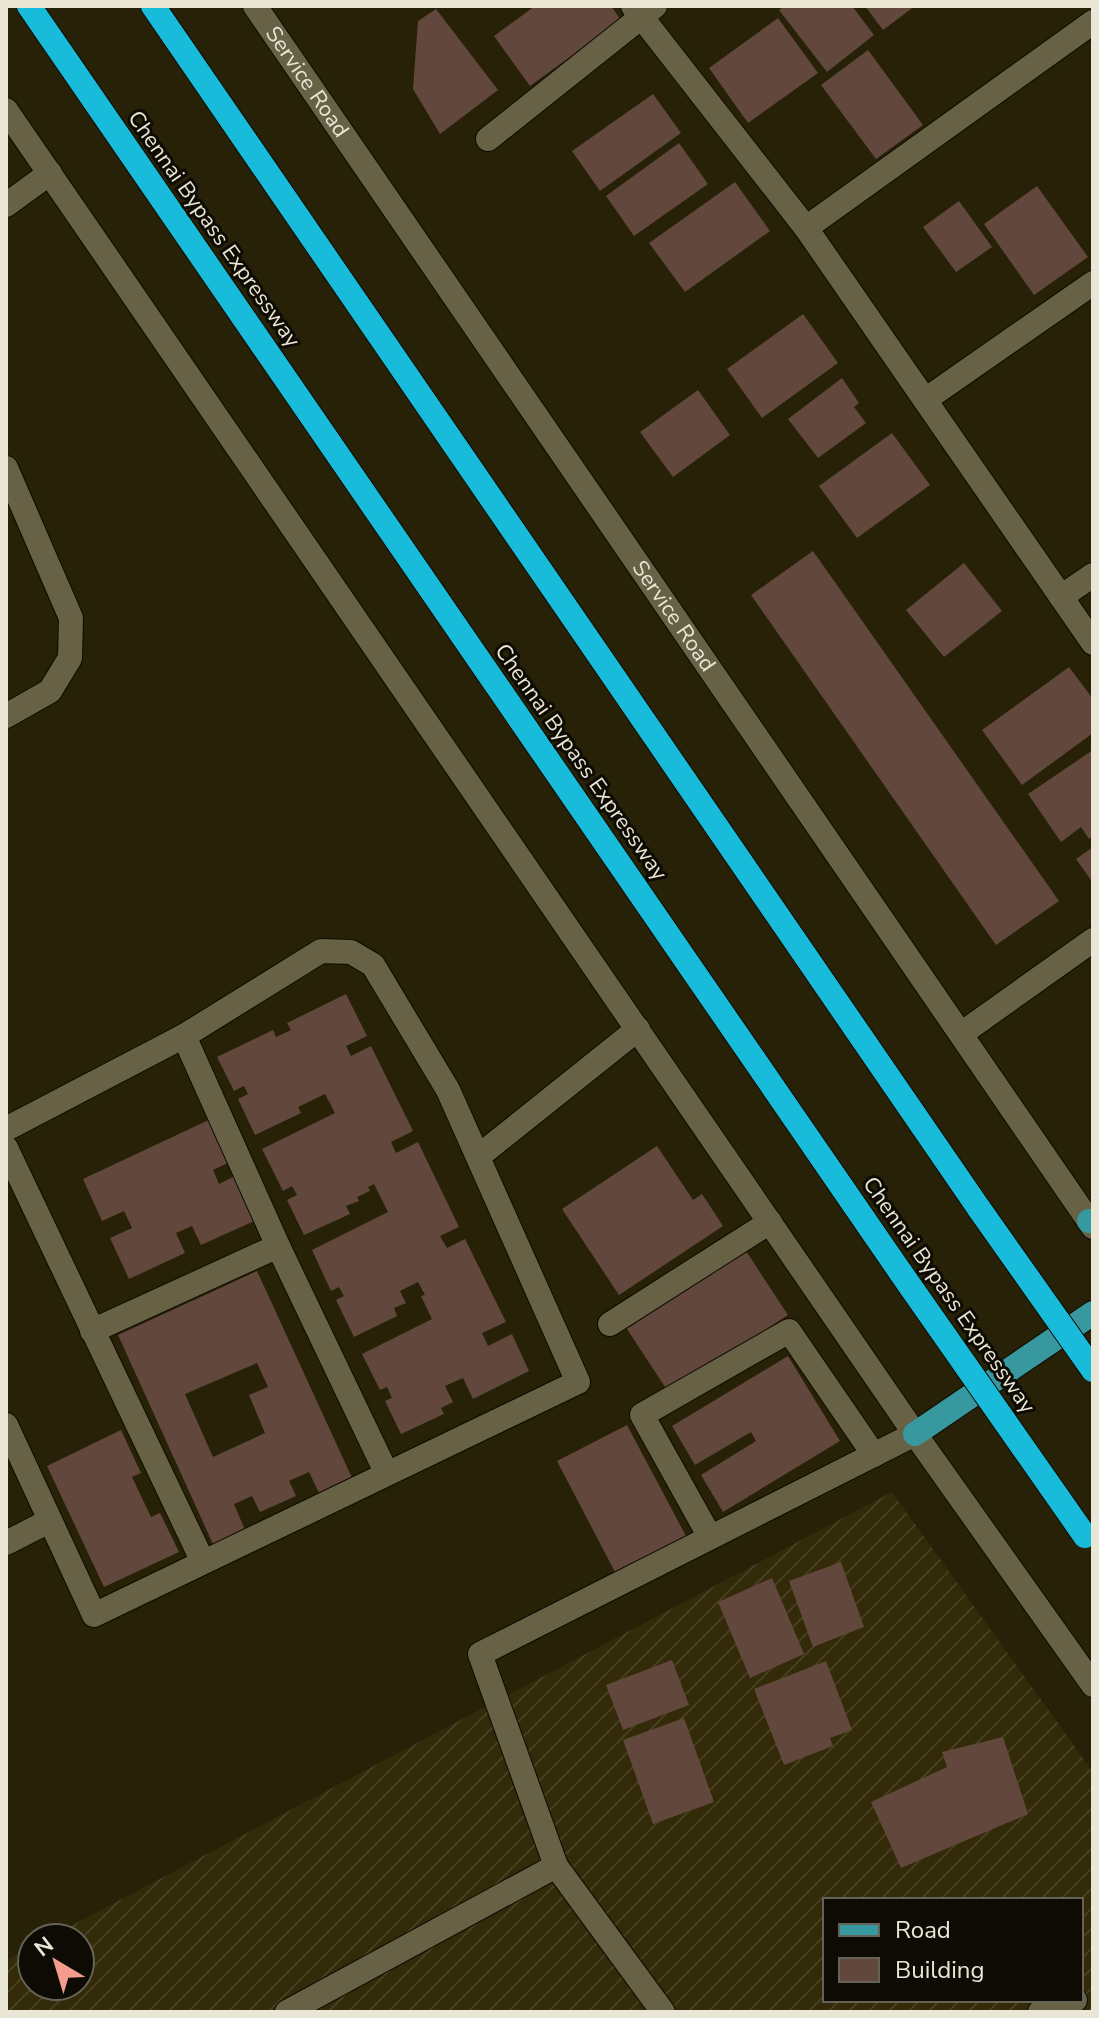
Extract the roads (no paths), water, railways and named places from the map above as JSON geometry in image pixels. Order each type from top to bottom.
[{"type":"highway","name":"Chennai Bypass Expressway","points":[[29,6],[901,1273],[1089,1541]]},
{"type":"highway","points":[[153,6],[1093,1370]]},
{"type":"main road","points":[[915,1434],[1093,1313]]},
{"type":"street","name":"Service Road","points":[[255,6],[1092,1223]]},
{"type":"street","points":[[488,139],[643,9],[806,228],[1093,643]]},
{"type":"street","points":[[806,228],[1093,22]]},
{"type":"street","points":[[6,110],[13,135],[50,173],[915,1434],[1093,1685]]},
{"type":"street","points":[[6,205],[50,173]]},
{"type":"street","points":[[925,400],[1093,283]]},
{"type":"street","points":[[6,468],[71,618],[70,658],[50,691],[6,716]]},
{"type":"street","points":[[1061,597],[1093,575]]},
{"type":"street","points":[[961,1034],[1093,940]]},
{"type":"street","points":[[6,1129],[184,1036],[321,951],[351,952],[373,965],[448,1090],[578,1382],[94,1615],[6,1425]]},
{"type":"street","points":[[479,1156],[638,1029]]},
{"type":"street","points":[[184,1036],[278,1246],[386,1472]]},
{"type":"street","points":[[6,1148],[203,1562]]},
{"type":"street","points":[[610,1324],[770,1222]]},
{"type":"street","points":[[92,1331],[278,1246]]},
{"type":"street","points":[[710,1537],[642,1415],[789,1331],[874,1455]]},
{"type":"street","points":[[663,2012],[556,1866],[480,1654],[915,1434]]},
{"type":"street","points":[[6,1543],[49,1521]]},
{"type":"street","points":[[287,2012],[556,1866]]},
{"type":"street","points":[[1040,2012],[1069,2002]]}]
